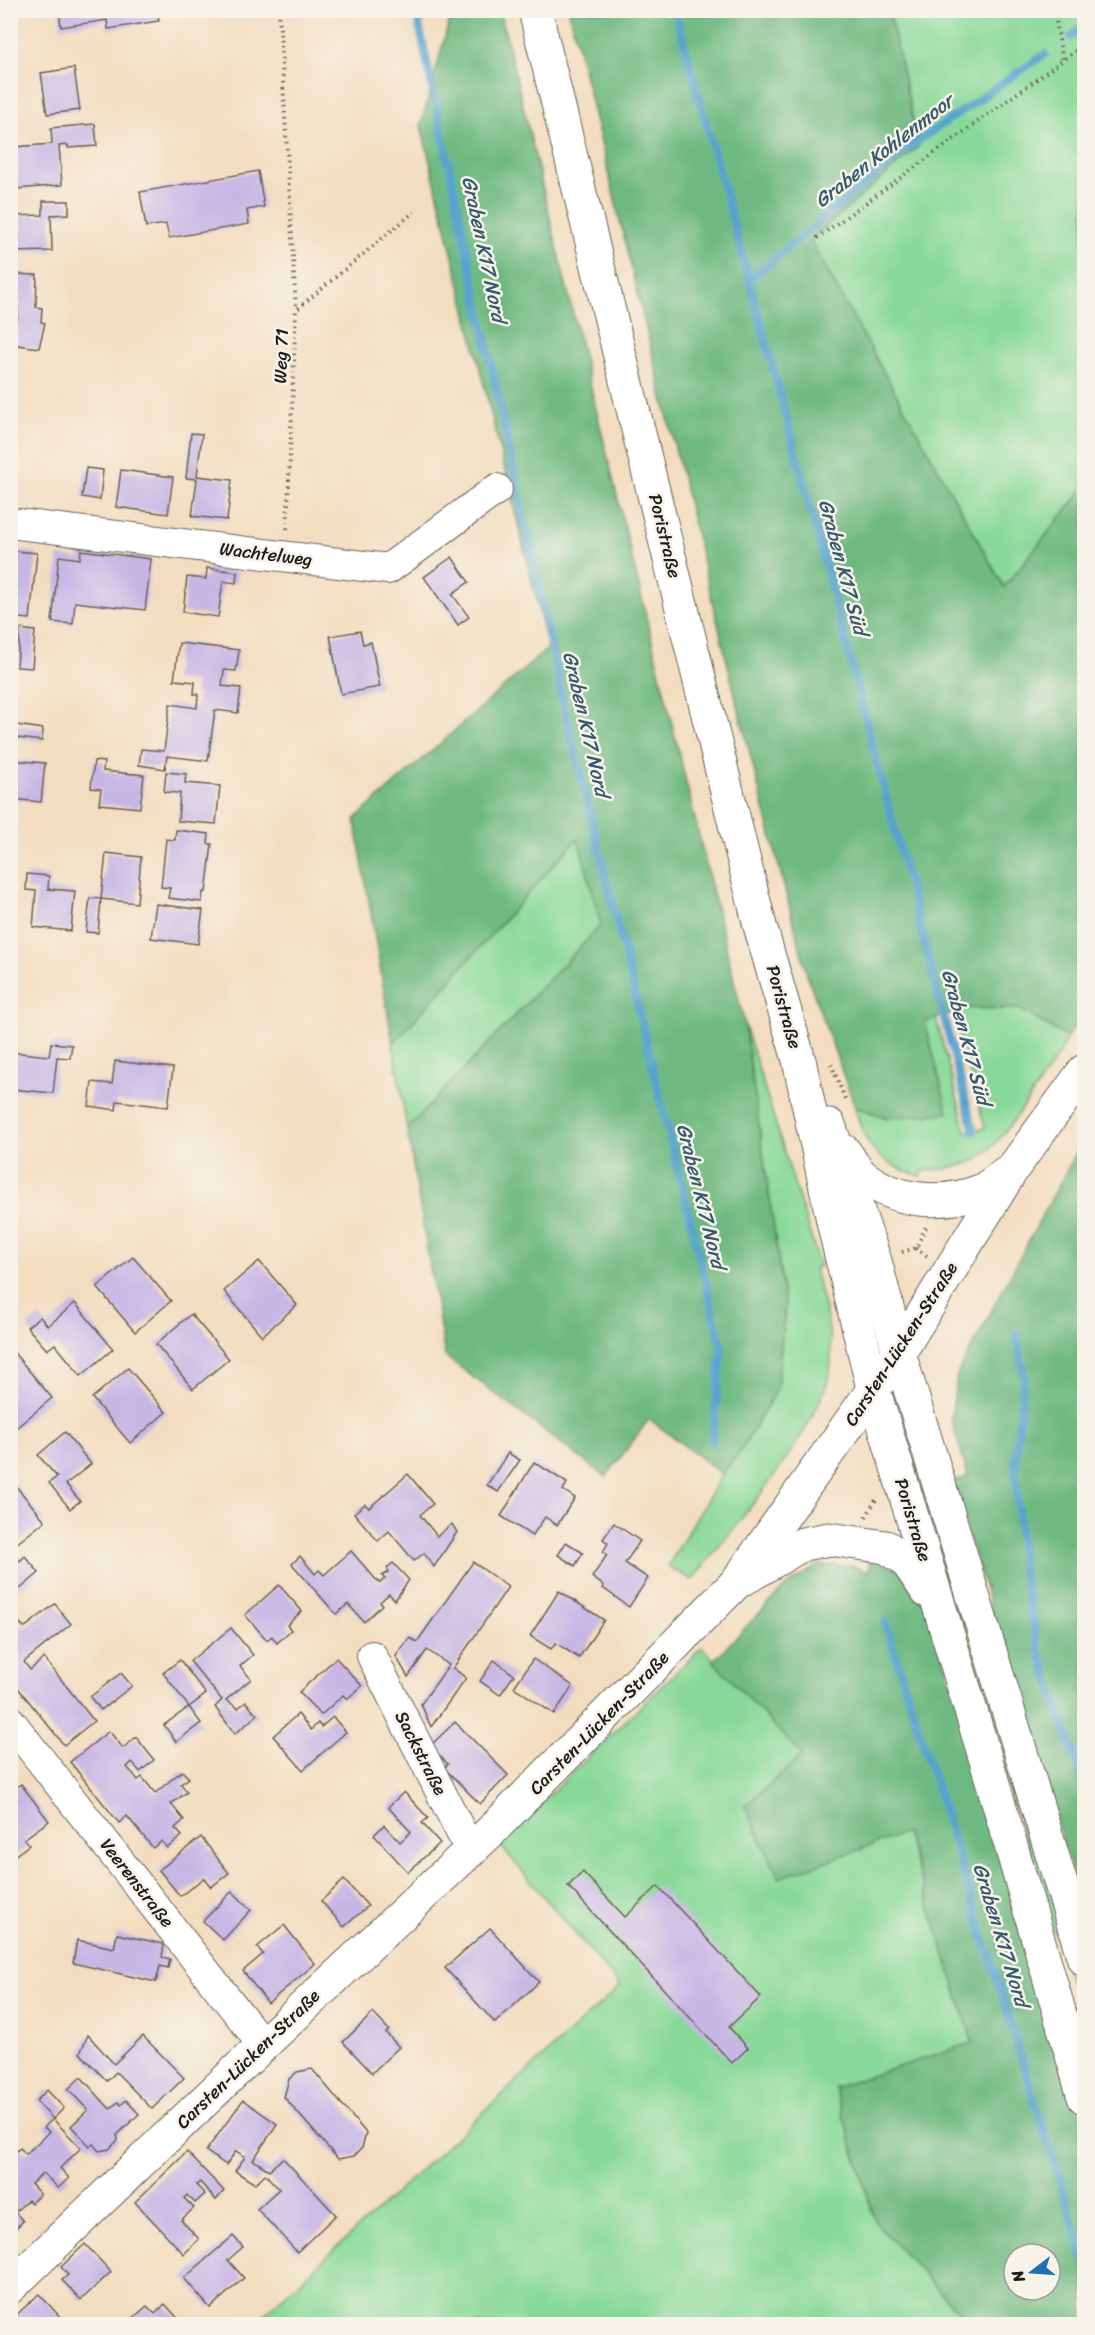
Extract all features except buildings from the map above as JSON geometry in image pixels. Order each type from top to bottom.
[{"type":"main road","name":"Poristraße","points":[[535,10],[760,926],[799,1060],[835,1230],[873,1388],[1084,2097]]},
{"type":"main road","name":"Poristraße","points":[[799,1060],[837,1140],[875,1261],[899,1353],[1084,1959]]},
{"type":"main road","name":"Carsten-Lücken-Straße","points":[[10,2287],[529,1794],[736,1583],[899,1353],[1013,1168],[1084,1071]]},
{"type":"main road","points":[[837,1140],[862,1176],[881,1188],[906,1198],[952,1199],[982,1190],[1013,1168]]},
{"type":"main road","points":[[736,1583],[803,1544],[829,1539],[866,1542],[886,1546],[905,1558],[940,1611]]},
{"type":"main road","name":"Poristraße","points":[[1047,1975],[1084,2038]]},
{"type":"street","name":"Wachtelweg","points":[[10,524],[388,569],[497,489]]},
{"type":"street","name":"Sackstraße","points":[[372,1656],[470,1850]]},
{"type":"street","name":"Veerenstraße","points":[[11,1722],[263,2045]]},
{"type":"path","points":[[279,10],[296,310]]},
{"type":"path","points":[[1054,10],[1063,62]]},
{"type":"path","points":[[817,238],[1084,45]]},
{"type":"path","name":"Weg 71","points":[[285,557],[296,310],[414,212]]},
{"type":"path","points":[[866,1542],[866,1514],[877,1498],[903,1489]]},
{"type":"green space","points":[[452,11],[500,11],[744,1022],[785,1305],[777,1389],[742,1449],[722,1474],[649,1419],[606,1477],[445,1356],[407,1129],[601,925],[578,838],[393,1044],[355,819],[548,648],[421,125]]},
{"type":"green space","points":[[569,11],[889,11],[919,146],[810,240],[1004,587],[1082,491],[1084,493],[1084,1013],[1067,1037],[1019,1009],[967,1008],[925,1022],[948,1113],[888,1118],[855,1107],[807,975],[739,711]]},
{"type":"green space","points":[[889,11],[1084,11],[1084,488],[1004,587],[810,240],[919,146]]},
{"type":"green space","points":[[579,837],[601,925],[407,1129],[393,1044]]},
{"type":"green space","points":[[967,1008],[1019,1009],[1067,1037],[1061,1051],[1011,1125],[988,1150],[977,1159],[958,1166],[923,1171],[921,1176],[907,1172],[895,1167],[876,1153],[863,1133],[855,1107],[888,1118],[924,1022],[936,1018],[966,1132],[985,1128],[954,1013]]},
{"type":"green space","points":[[744,1022],[820,1266],[814,1269],[824,1304],[831,1363],[826,1387],[795,1445],[774,1476],[692,1580],[668,1566],[722,1474],[742,1449],[777,1389],[785,1305]]},
{"type":"green space","points":[[1084,1138],[1084,1910],[952,1482],[968,1476],[951,1418],[957,1375]]},
{"type":"green space","points":[[924,1495],[969,1642],[1006,1744],[1084,1996],[1084,2015],[1072,1988],[918,1497]]},
{"type":"green space","points":[[872,1553],[906,1577],[930,1612],[1084,2121],[1084,2324],[970,2324],[876,2223],[835,2088],[973,2042],[906,1833],[779,1878],[745,1806],[802,1755],[713,1661],[785,1587],[818,1565],[853,1566],[868,1572]]},
{"type":"green space","points":[[702,1647],[802,1755],[906,1833],[973,2043],[835,2088],[876,2223],[970,2324],[254,2324],[620,1986],[499,1844]]},
{"type":"waterway","name":"Graben K17 Nord","points":[[416,10],[565,711],[722,1349],[712,1442]]},
{"type":"waterway","name":"Graben K17 Süd","points":[[675,10],[787,419],[974,1132]]},
{"type":"waterway","name":"Graben Kohlenmoor","points":[[1071,37],[1084,26]]},
{"type":"waterway","name":"Graben Kohlenmoor","points":[[749,280],[911,146],[1045,54]]},
{"type":"waterway","name":"Graben K17 Süd","points":[[1016,1333],[1024,1376],[1015,1462],[1022,1569],[1039,1650],[1084,1784]]},
{"type":"waterway","name":"Graben K17 Nord","points":[[885,1622],[1084,2258]]}]
